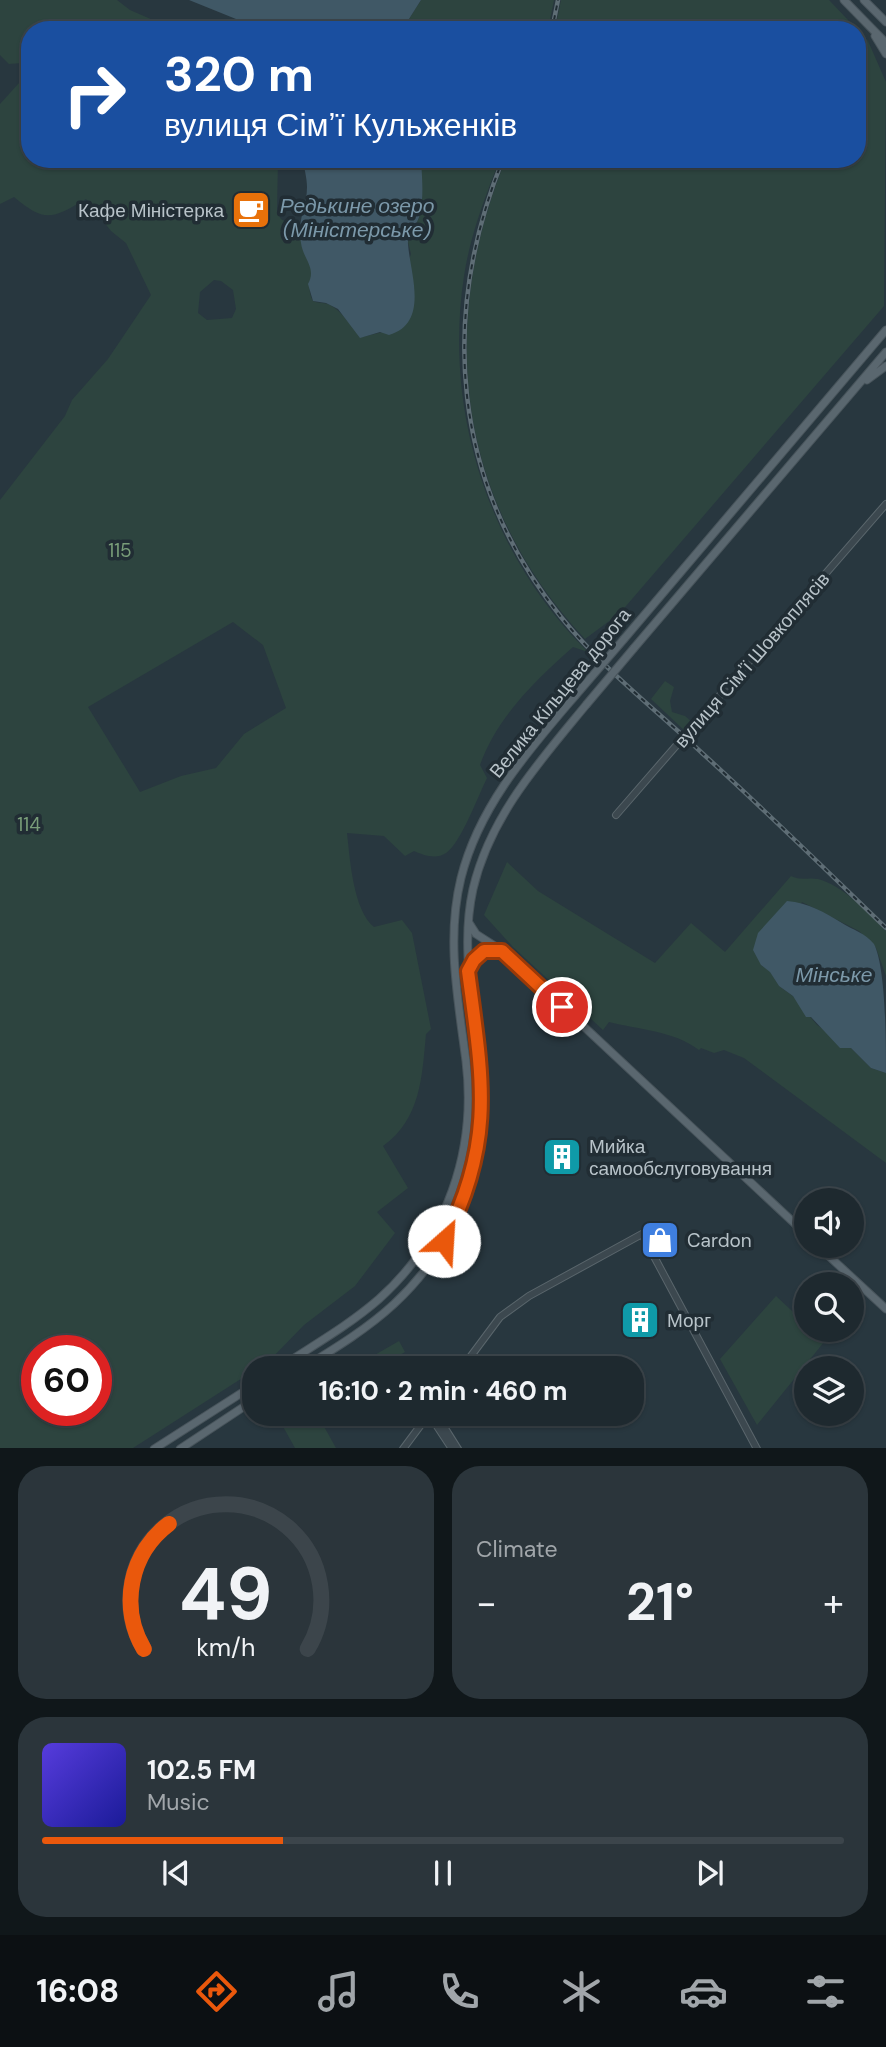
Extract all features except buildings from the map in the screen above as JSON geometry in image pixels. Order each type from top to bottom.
[{"type":"main road","points":[[844,0],[865,21]]},
{"type":"main road","points":[[864,0],[886,21]]},
{"type":"main road","points":[[867,23],[886,43]]},
{"type":"main road","points":[[867,23],[886,54]]},
{"type":"main road","points":[[878,339],[886,323]]},
{"type":"main road","name":"Велика Кільцева дорога","points":[[297,1356],[352,1319],[391,1287],[422,1251],[444,1213],[459,1175],[468,1119],[467,1072],[453,961],[453,927],[460,880],[471,846],[489,807],[520,763],[575,696],[886,330]]},
{"type":"main road","name":"Велика Кільцева дорога","points":[[321,1356],[379,1317],[409,1289],[444,1241],[468,1190],[477,1155],[483,1101],[468,971],[468,922],[477,871],[500,819],[518,790],[586,705],[886,352]]},
{"type":"main road","points":[[855,388],[886,366]]},
{"type":"main road","points":[[468,922],[476,933],[502,951],[794,1223]]},
{"type":"main road","points":[[468,971],[474,960],[484,951],[502,951]]},
{"type":"main road","points":[[831,1258],[886,1309]]},
{"type":"main road","points":[[154,1448],[242,1393]]},
{"type":"main road","points":[[180,1448],[242,1408]]},
{"type":"street","name":"вулиця Сімʼї Шовкоплясів","points":[[616,815],[886,504]]},
{"type":"street","points":[[471,1356],[500,1317],[528,1296],[642,1234],[757,1448]]},
{"type":"street","points":[[403,1448],[420,1426]]},
{"type":"street","points":[[437,1426],[452,1448]]},
{"type":"street","points":[[444,1426],[458,1448]]},
{"type":"green space","points":[[0,0],[117,0],[130,10],[155,21],[21,21],[21,63],[9,64],[0,55]]},
{"type":"green space","points":[[421,0],[554,0],[550,21],[408,21]]},
{"type":"green space","points":[[561,0],[829,0],[849,21],[557,21]]},
{"type":"green space","points":[[866,39],[886,82],[884,306],[620,613],[585,639],[542,587],[509,531],[486,472],[472,412],[467,350],[471,286],[484,223],[503,168],[866,168]]},
{"type":"green space","points":[[21,81],[21,168],[278,168],[277,212],[281,219],[300,231],[312,272],[311,297],[313,301],[335,308],[362,337],[383,332],[411,254],[408,242],[420,215],[421,168],[497,168],[474,231],[464,276],[459,327],[461,379],[468,429],[481,479],[500,527],[524,572],[554,614],[588,652],[573,647],[531,687],[496,731],[480,765],[487,778],[463,830],[446,853],[434,856],[414,851],[405,856],[384,836],[347,833],[357,897],[367,919],[374,927],[402,920],[412,933],[431,1029],[426,1034],[421,1081],[412,1110],[396,1135],[383,1146],[408,1188],[377,1212],[395,1233],[355,1286],[304,1325],[274,1356],[242,1356],[242,1378],[133,1448],[0,1448],[0,500],[65,416],[72,400],[108,359],[151,295],[126,243],[111,231],[86,199],[65,211],[49,215],[34,211],[14,197],[0,204],[0,104]],"holes":[[[214,280],[221,281],[233,290],[236,309],[232,318],[207,320],[198,313],[200,292]],[[233,622],[263,645],[286,708],[244,734],[216,768],[181,776],[140,792],[88,707]]]},
{"type":"green space","points":[[665,681],[674,687],[670,701],[672,712],[685,716],[693,723],[685,731],[651,699]]},
{"type":"green space","points":[[507,862],[538,891],[655,963],[691,923],[725,952],[791,876],[818,879],[846,894],[886,931],[886,976],[876,948],[859,931],[802,902],[761,965],[770,971],[779,986],[793,996],[817,1025],[851,1048],[871,1068],[886,1073],[886,1163],[744,1058],[724,1050],[714,1053],[701,1048],[699,1050],[667,1035],[609,1022],[603,1030],[513,947],[484,915]]},
{"type":"green space","points":[[776,1296],[794,1313],[794,1342],[824,1342],[813,1356],[794,1356],[794,1379],[757,1425],[720,1359]]},
{"type":"green space","points":[[399,1341],[405,1352],[398,1356],[373,1356]]},
{"type":"green space","points":[[283,1426],[324,1426],[336,1448],[295,1448]]},
{"type":"water","points":[[189,0],[421,0],[408,21],[236,19]]},
{"type":"water","name":"Редькине озеро (Міністерське)","points":[[304,168],[421,168],[419,218],[408,240],[414,282],[414,309],[410,320],[402,329],[389,335],[380,332],[360,338],[338,309],[313,301],[308,284],[311,273],[302,249],[300,234],[307,187]]},
{"type":"water","name":"Мінське","points":[[787,901],[822,912],[863,934],[874,944],[883,987],[886,1073],[871,1068],[851,1048],[840,1048],[811,1017],[806,1017],[793,996],[779,986],[770,972],[761,965],[753,950],[758,933]]},
{"type":"railway","points":[[554,21],[558,0]]},
{"type":"railway","points":[[500,168],[483,219],[470,279],[464,338],[467,397],[478,455],[497,511],[525,565],[577,636],[886,928]]},
{"type":"place","name":"Кафе Міністерка","points":[[251,210]]},
{"type":"place","name":"Мийка самообслуговування","points":[[562,1157]]},
{"type":"place","name":"Cardon","points":[[660,1240]]},
{"type":"place","name":"Морг","points":[[640,1320]]},
{"type":"route","points":[[444,1241],[468,1190],[482,1124],[482,1080],[468,971],[474,960],[484,951],[502,951],[562,1007]]},
{"type":"park label","name":"115","points":[[120,550]]},
{"type":"park label","name":"114","points":[[29,824]]}]
